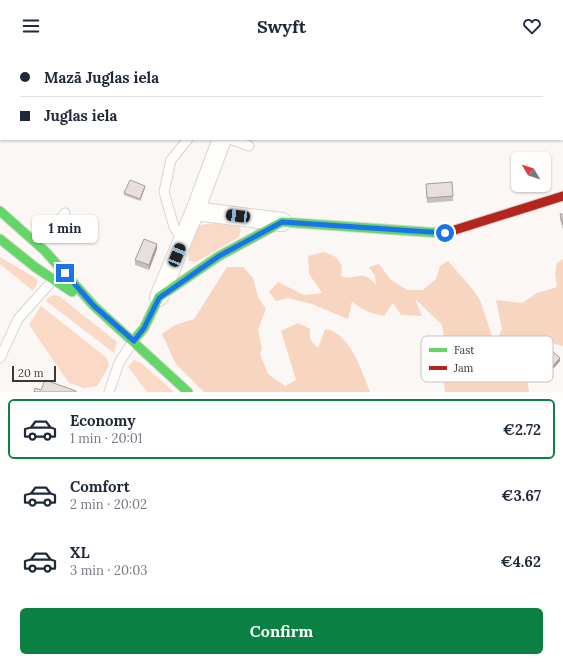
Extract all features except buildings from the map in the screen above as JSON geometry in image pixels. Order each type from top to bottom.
[{"type":"street","points":[[134,341],[144,328],[159,298],[195,211],[222,140]]},
{"type":"street","points":[[195,211],[282,222],[445,233],[563,196]]},
{"type":"street","points":[[0,211],[45,251],[94,306],[188,392]]},
{"type":"street","points":[[159,298],[219,256],[282,222]]},
{"type":"street","points":[[0,239],[53,280],[94,306]]},
{"type":"lane","points":[[182,240],[174,227],[164,192],[171,160],[187,140]]},
{"type":"lane","points":[[233,140],[249,146]]},
{"type":"lane","points":[[38,244],[65,213]]},
{"type":"lane","points":[[0,358],[18,318],[53,280]]},
{"type":"lane","points":[[109,392],[119,363],[134,341]]},
{"type":"shaded area","points":[[214,223],[239,226],[241,230],[239,237],[196,262],[189,261],[189,247],[197,229],[200,225]]},
{"type":"shaded area","points":[[324,252],[336,257],[342,266],[341,276],[363,276],[371,280],[376,285],[375,276],[369,267],[379,264],[391,280],[407,290],[423,290],[436,279],[440,266],[448,261],[480,300],[492,336],[444,336],[442,325],[415,299],[422,316],[401,315],[393,303],[384,316],[367,311],[352,301],[348,319],[312,304],[288,298],[276,301],[269,292],[278,282],[304,295],[322,293],[309,274],[308,256]]},
{"type":"shaded area","points":[[0,257],[37,279],[37,284],[33,291],[0,264]]},
{"type":"shaded area","points":[[563,259],[563,346],[553,344],[553,336],[499,336],[502,329],[496,300],[522,303],[537,293],[557,287],[555,274],[557,263]]},
{"type":"shaded area","points":[[227,267],[243,267],[253,278],[258,297],[266,309],[258,330],[262,349],[260,354],[268,374],[285,386],[296,380],[281,331],[298,323],[310,329],[310,339],[318,348],[325,329],[334,332],[341,337],[354,354],[370,392],[204,392],[176,364],[162,334],[175,325],[194,319]]},
{"type":"shaded area","points":[[54,295],[59,296],[117,342],[114,353],[46,301],[49,297]]},
{"type":"shaded area","points":[[41,306],[107,358],[109,366],[97,386],[84,388],[69,383],[29,325]]},
{"type":"shaded area","points":[[134,360],[141,363],[174,392],[147,392],[128,367]]},
{"type":"shaded area","points":[[444,382],[527,382],[529,392],[445,392]]},
{"type":"traffic: fast","points":[[0,211],[45,251],[94,306],[188,392]]},
{"type":"traffic: fast","points":[[133,341],[144,328],[159,297],[219,256],[282,222],[440,233]]},
{"type":"traffic: fast","points":[[0,239],[35,267],[72,292]]},
{"type":"traffic: jam","points":[[440,233],[445,233],[563,196]]},
{"type":"route","points":[[65,273],[94,306],[134,341],[144,328],[159,298],[219,256],[282,222],[445,233]]}]
